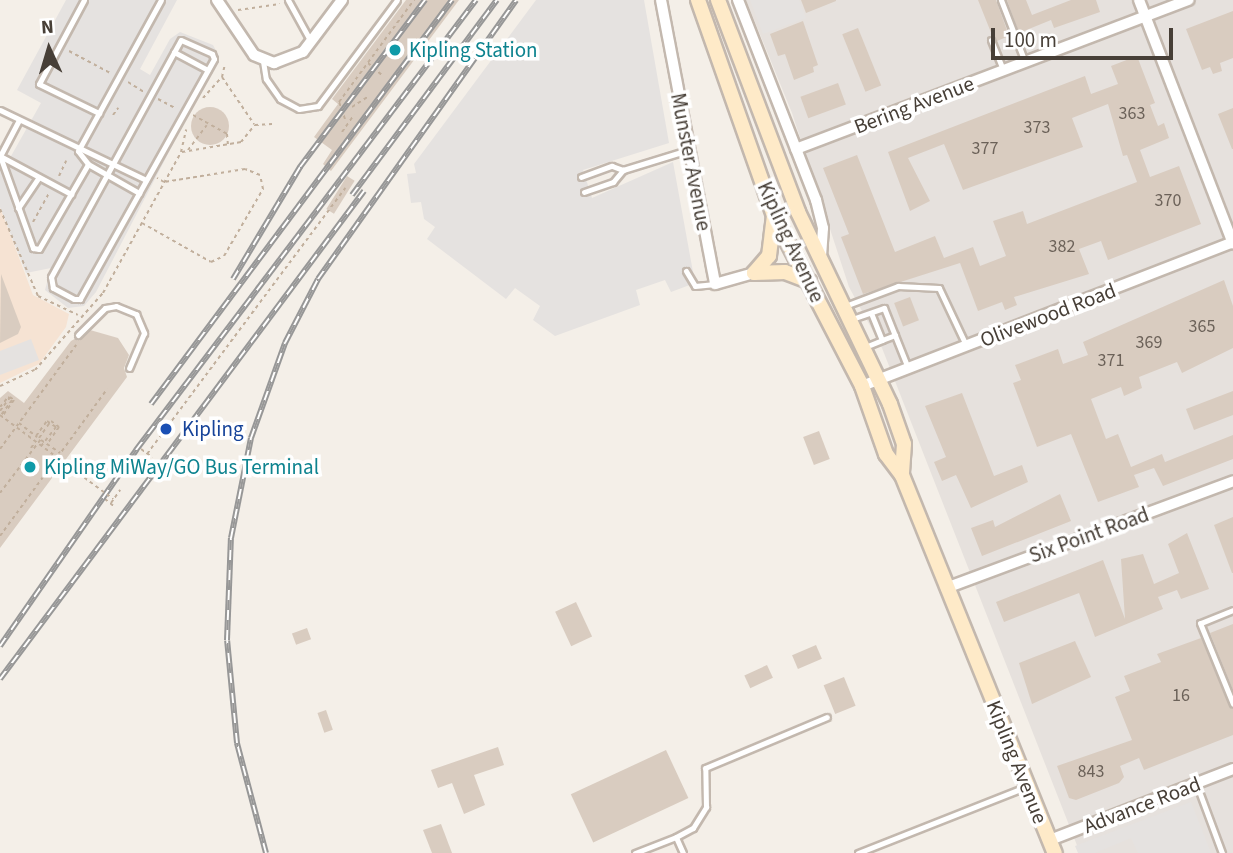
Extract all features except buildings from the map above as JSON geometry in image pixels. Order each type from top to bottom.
[{"type":"main road","name":"Kipling Avenue","points":[[718,0],[760,118],[798,212],[821,254],[880,379],[905,444],[902,475]]},
{"type":"main road","name":"Kipling Avenue","points":[[699,2],[774,216],[862,386],[886,454],[902,475],[1053,847]]},
{"type":"main road","points":[[754,272],[769,256],[774,216]]},
{"type":"main road","points":[[754,272],[785,272],[809,281]]},
{"type":"street","points":[[217,0],[232,13],[246,46],[263,61],[292,59],[311,43],[342,0]]},
{"type":"street","name":"Munster Avenue","points":[[661,0],[715,284]]},
{"type":"street","name":"Kipling Avenue","points":[[738,0],[796,149],[823,228],[821,254]]},
{"type":"street","points":[[1139,0],[1233,243]]},
{"type":"street","name":"Bering Avenue","points":[[796,149],[1189,0]]},
{"type":"street","name":"Olivewood Road","points":[[862,386],[1233,243]]},
{"type":"street","points":[[715,284],[754,272]]},
{"type":"street","name":"Six Point Road","points":[[946,588],[1233,481]]},
{"type":"street","name":"Advance Road","points":[[1053,847],[1233,768]]},
{"type":"lane","points":[[84,0],[39,84],[99,113]]},
{"type":"lane","points":[[78,151],[161,0]]},
{"type":"lane","points":[[263,61],[266,79],[280,99],[299,109],[318,106],[397,0]]},
{"type":"lane","points":[[1001,0],[1025,62]]},
{"type":"lane","points":[[289,1],[311,43]]},
{"type":"lane","points":[[187,40],[212,54],[208,69],[80,299],[53,288],[51,277],[174,52],[187,40]]},
{"type":"lane","points":[[991,40],[1003,71]]},
{"type":"lane","points":[[174,52],[208,69]]},
{"type":"lane","points":[[0,110],[78,151],[96,153],[146,180]]},
{"type":"lane","points":[[19,120],[0,156],[33,247],[39,249],[88,164]]},
{"type":"lane","points":[[584,192],[613,182],[623,170],[688,150]]},
{"type":"lane","points":[[78,151],[88,164],[139,193]]},
{"type":"lane","points":[[0,156],[71,194]]},
{"type":"lane","points":[[582,177],[612,166],[623,170]]},
{"type":"lane","points":[[18,208],[38,177]]},
{"type":"lane","points":[[686,271],[695,286],[715,284]]},
{"type":"lane","points":[[845,306],[898,286],[939,288],[966,347]]},
{"type":"lane","points":[[78,335],[105,308],[116,306],[136,314],[144,333],[129,368]]},
{"type":"lane","points":[[852,319],[884,308],[909,369]]},
{"type":"lane","points":[[871,313],[882,340]]},
{"type":"lane","points":[[865,347],[895,335]]},
{"type":"lane","points":[[1233,610],[1200,623],[1233,704]]},
{"type":"lane","points":[[635,853],[693,828],[706,807],[705,768],[827,717]]},
{"type":"lane","points":[[1196,783],[1222,853]]},
{"type":"lane","points":[[858,853],[1028,786]]},
{"type":"lane","points":[[677,837],[683,853]]},
{"type":"path","points":[[345,119],[340,103],[414,0]]},
{"type":"path","points":[[232,13],[289,1]]},
{"type":"path","points":[[368,63],[383,76]]},
{"type":"path","points":[[222,77],[255,125]]},
{"type":"path","points":[[352,107],[369,96]]},
{"type":"path","points":[[113,116],[118,108]]},
{"type":"path","points":[[195,115],[227,134],[228,145]]},
{"type":"path","points":[[342,132],[354,116]]},
{"type":"path","points":[[188,151],[208,124]]},
{"type":"path","points":[[181,152],[241,142],[255,125],[272,124]]},
{"type":"path","points":[[28,231],[66,161]]},
{"type":"path","points":[[141,223],[211,262],[224,256],[263,189],[260,175],[245,169],[164,183]]},
{"type":"path","points":[[147,454],[345,188]]},
{"type":"path","points":[[0,209],[38,296],[79,316]]},
{"type":"path","points":[[0,449],[77,344]]},
{"type":"path","points":[[0,536],[107,389]]},
{"type":"path","points":[[0,409],[8,397],[12,400],[1,415],[113,499]]},
{"type":"path","points":[[38,438],[47,421],[56,427],[41,446]]},
{"type":"path","points":[[0,494],[51,421],[59,427],[47,444]]},
{"type":"path","points":[[19,423],[60,454]]},
{"type":"path","points":[[31,448],[35,442]]},
{"type":"path","points":[[141,449],[152,457]]},
{"type":"path","points":[[111,503],[120,490]]},
{"type":"path","points":[[105,499],[115,507]]},
{"type":"shaded area","points":[[66,0],[177,0],[140,69],[150,75],[170,39],[180,32],[213,45],[219,56],[96,292],[84,306],[68,308],[45,290],[51,268],[26,273],[0,207],[0,167],[6,165],[41,103],[17,90]]},
{"type":"shaded area","points":[[536,0],[644,0],[669,143],[583,170],[592,198],[673,162],[695,283],[671,292],[665,280],[636,290],[640,305],[555,336],[533,320],[540,306],[515,288],[506,299],[427,239],[435,227],[424,219],[421,202],[411,203],[407,174],[416,173],[414,164]]},
{"type":"shaded area","points":[[746,0],[1233,0],[1233,853],[1080,853],[882,348],[849,287],[792,113]]},
{"type":"shaded area","points":[[750,0],[799,0],[806,18],[763,34]]},
{"type":"shaded area","points":[[0,207],[33,295],[69,314],[66,327],[39,364],[0,383]]},
{"type":"shaded area","points":[[31,339],[39,360],[0,375],[0,351]]},
{"type":"shaded area","points":[[1191,802],[1211,853],[1138,853],[1131,838],[1095,853],[1078,853],[1075,846]]},
{"type":"railway","points":[[233,279],[300,167],[425,0]]},
{"type":"railway","points":[[151,404],[452,0]]},
{"type":"railway","points":[[0,646],[136,450],[476,0]]},
{"type":"railway","points":[[352,195],[497,0]]},
{"type":"railway","points":[[266,853],[237,743],[227,640],[231,538],[251,438],[285,343],[318,279],[516,0]]},
{"type":"railway","points":[[0,679],[364,191]]},
{"type":"place","name":"Kipling Station","points":[[395,50]]},
{"type":"place","name":"Kipling","points":[[166,429]]},
{"type":"place","name":"Kipling MiWay/GO Bus Terminal","points":[[30,467]]}]
